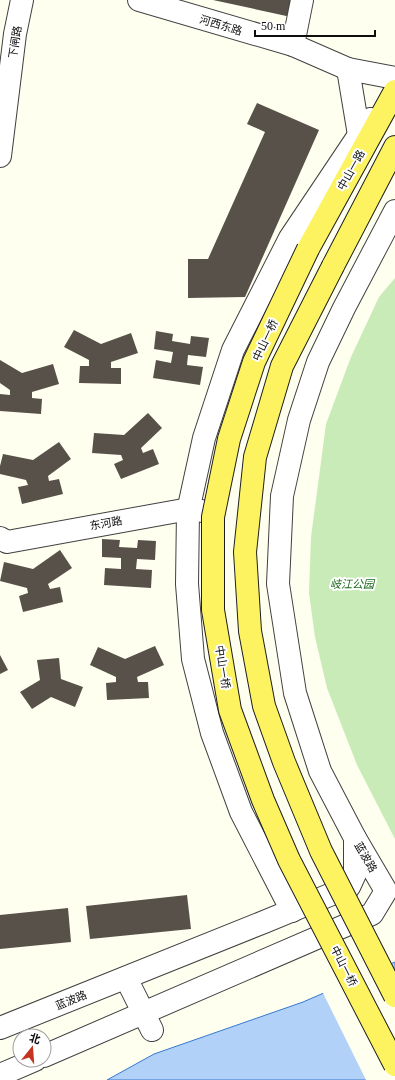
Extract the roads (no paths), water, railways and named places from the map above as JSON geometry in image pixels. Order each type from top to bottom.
[{"type":"main road","name":"中山一路","points":[[308,249],[395,91]]},
{"type":"main road","points":[[395,147],[282,366],[254,457],[245,552],[250,631],[264,706],[284,762],[321,851],[395,996]]},
{"type":"main road","name":"中山一桥","points":[[308,249],[254,362],[229,439],[214,514],[213,610],[230,710],[263,800],[289,860],[395,1065]]},
{"type":"street","name":"下闸路","points":[[0,156],[15,34],[22,0]]},
{"type":"street","name":"河西东路","points":[[139,0],[293,45],[348,69],[395,78]]},
{"type":"street","points":[[293,45],[302,0]]},
{"type":"street","points":[[348,69],[359,136],[357,159]]},
{"type":"street","points":[[292,911],[241,812],[210,725],[193,659],[187,584],[188,509],[204,438],[233,350],[290,238],[359,136],[395,88]]},
{"type":"street","points":[[355,838],[320,771],[295,693],[278,584],[282,496],[298,420],[318,362],[344,308],[395,210]]},
{"type":"street","name":"东河路","points":[[0,538],[7,542],[188,509],[214,514]]},
{"type":"street","name":"蓝波路","points":[[0,1028],[349,887],[355,874],[355,838]]},
{"type":"street","name":"蓝波路","points":[[52,1053],[148,1021],[372,914],[386,891],[355,838]]},
{"type":"street","points":[[126,978],[148,1021]]},
{"type":"street","points":[[0,1075],[16,1068]]},
{"type":"water","points":[[395,962],[395,1080],[107,1080],[154,1054],[303,1002]]},
{"type":"park label","name":"岐江公园","points":[[352,584]]}]
